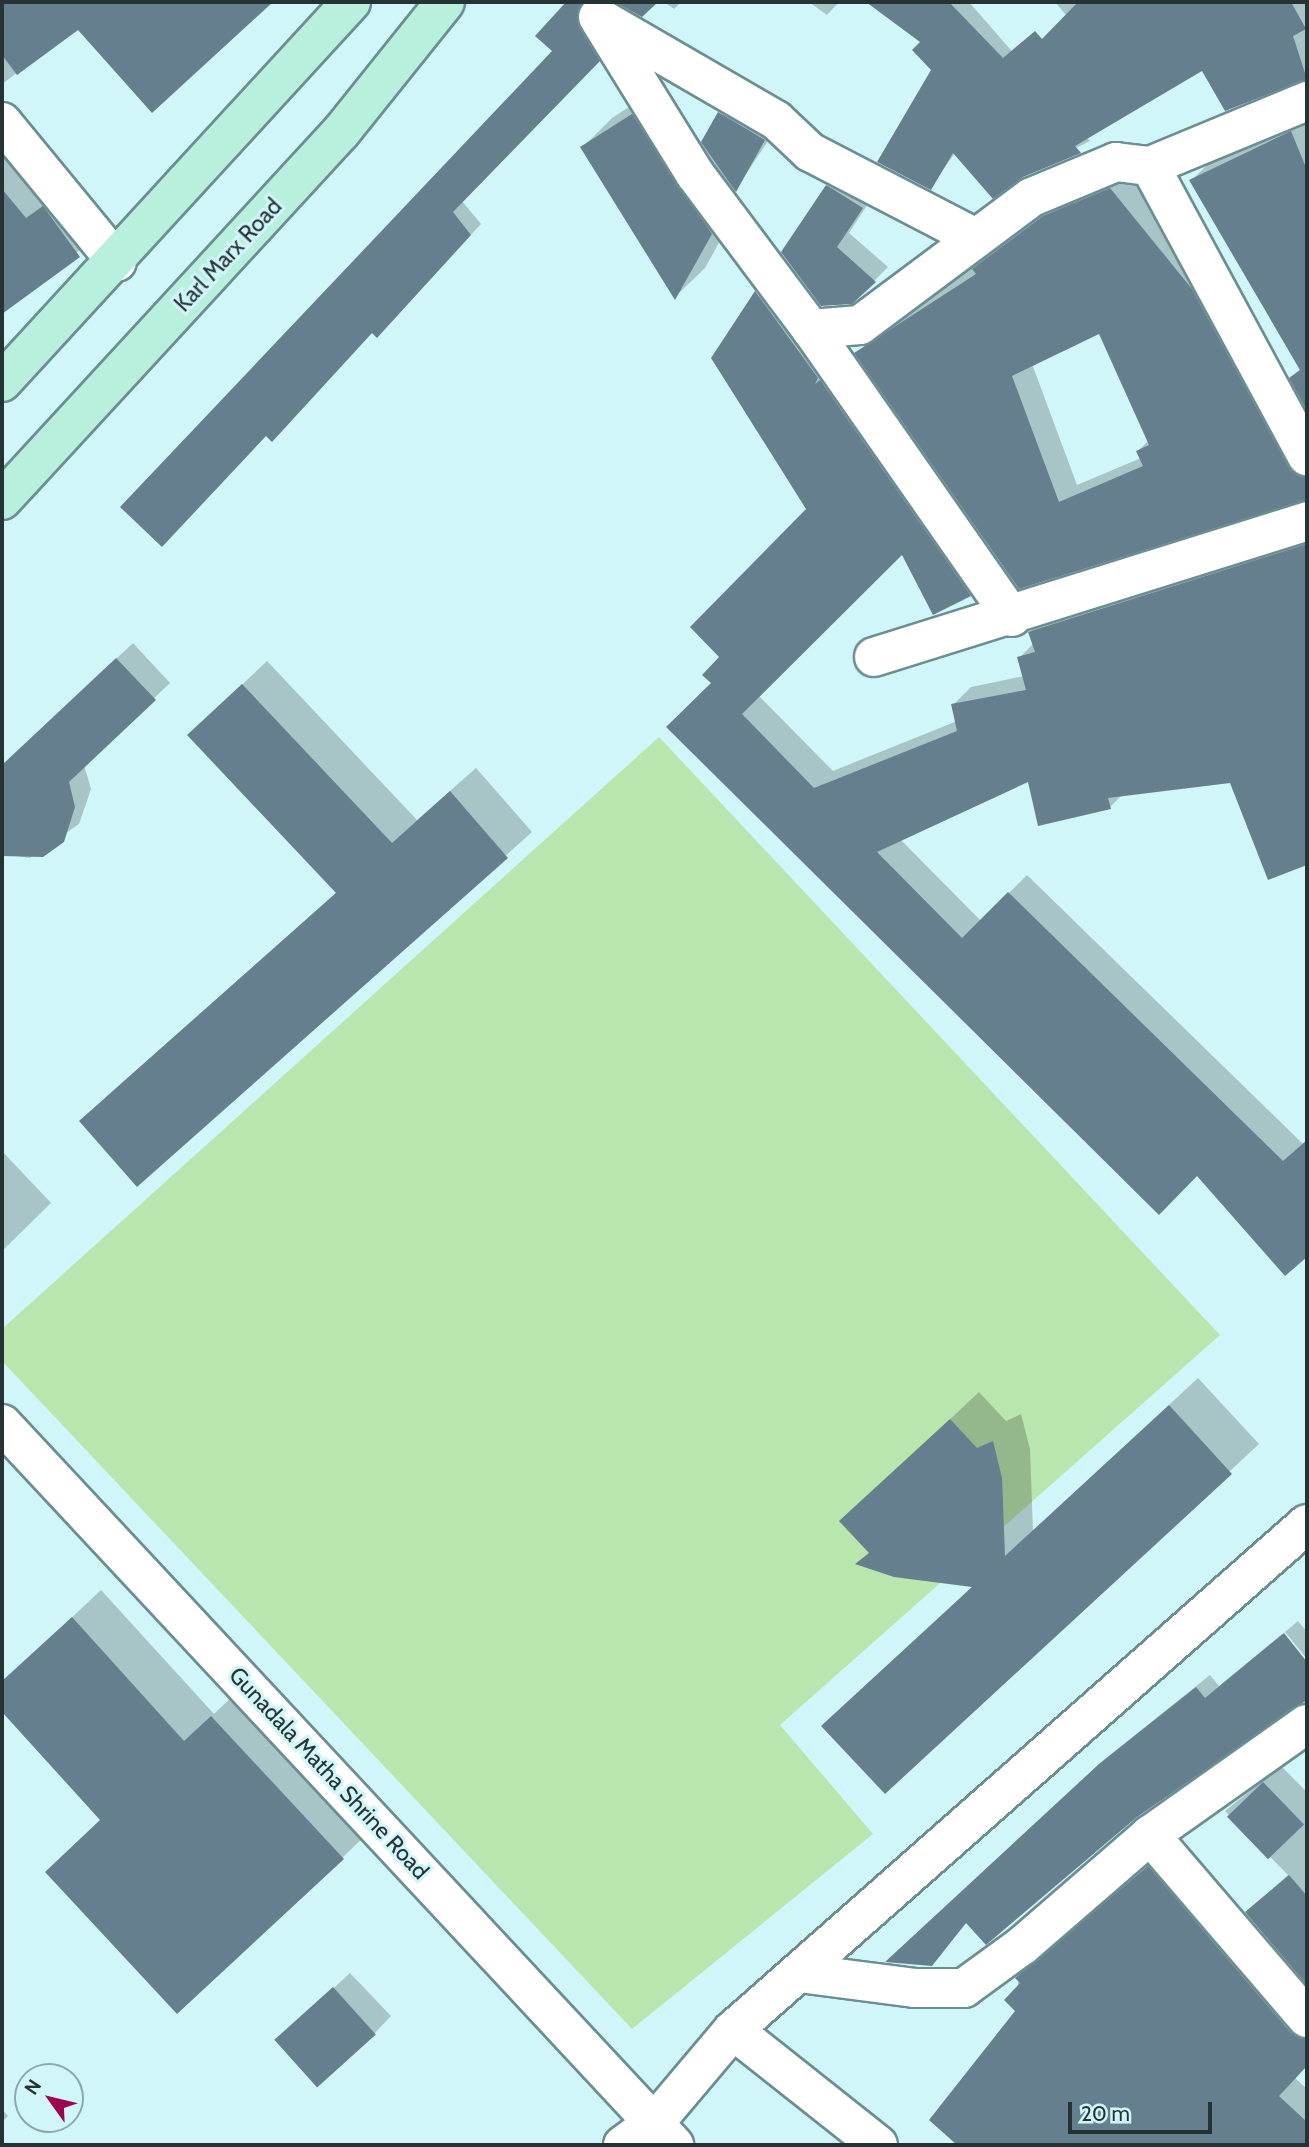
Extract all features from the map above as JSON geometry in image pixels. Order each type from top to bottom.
[{"type":"main road","points":[[4,374],[117,262],[351,2]]},
{"type":"main road","name":"Karl Marx Road","points":[[2,500],[341,132],[446,2]]},
{"type":"street","points":[[590,9],[776,120],[810,152],[976,239]]},
{"type":"street","points":[[590,9],[695,174],[811,329],[1012,617]]},
{"type":"street","points":[[811,329],[860,325],[1032,197],[1116,162],[1150,166],[1307,101]]},
{"type":"street","points":[[2,122],[117,262]]},
{"type":"street","points":[[1150,166],[1307,456]]},
{"type":"street","points":[[874,657],[1012,617],[1307,521]]},
{"type":"street","name":"Gunadala Matha Shrine Road","points":[[2,1424],[665,2133]]},
{"type":"street","points":[[623,2145],[665,2133],[733,2030],[1307,1524]]},
{"type":"street","points":[[799,1973],[964,1988],[1150,1835],[1307,1724]]},
{"type":"street","points":[[1150,1835],[1307,2018]]},
{"type":"street","points":[[733,2030],[878,2145]]},
{"type":"green space","points":[[659,737],[1220,1335],[780,1725],[873,1834],[632,2029],[2,1361],[2,1329]]},
{"type":"building","points":[[2,2],[273,2],[152,113],[78,30],[17,75],[2,55]]},
{"type":"building","points":[[566,2],[583,2],[579,27],[600,61],[453,212],[471,235],[377,338],[372,333],[272,442],[266,436],[162,547],[120,507],[552,51],[535,36]]},
{"type":"building","points":[[615,2],[658,2],[642,17]]},
{"type":"building","points":[[866,2],[949,2],[1003,58],[1035,31],[1042,39],[1078,2],[1291,2],[1306,29],[1293,36],[1307,79],[1225,111],[1202,71],[1075,146],[1081,153],[1023,177],[993,199],[953,153],[931,190],[877,162],[931,70],[912,50],[920,42]]},
{"type":"building","points":[[718,112],[765,140],[736,192],[701,142]]},
{"type":"building","points":[[632,114],[712,234],[675,300],[580,147]]},
{"type":"building","points":[[1291,131],[1307,170],[1307,411],[1289,378],[1300,370],[1189,180]]},
{"type":"building","points":[[826,185],[863,208],[837,247],[876,282],[852,304],[821,306],[781,252]]},
{"type":"building","points":[[1110,188],[1192,289],[1288,466],[1307,478],[1307,500],[1019,589],[854,353],[976,274],[972,269],[1043,216]],"holes":[[[1099,334],[1149,445],[1136,451],[1143,466],[1059,502],[1012,376]]]},
{"type":"building","points":[[2,189],[26,218],[43,206],[80,257],[2,314]]},
{"type":"building","points":[[755,291],[818,378],[815,384],[820,380],[971,596],[933,615],[902,555],[742,714],[814,788],[957,731],[951,704],[1026,690],[1017,657],[1035,652],[1028,632],[1307,544],[1307,865],[1268,880],[1230,783],[1108,798],[1111,809],[1038,826],[1028,782],[877,852],[962,938],[1008,892],[1283,1161],[1307,1140],[1307,1257],[1285,1276],[1197,1176],[1159,1215],[666,727],[711,683],[702,675],[719,657],[690,627],[806,509],[711,358]]},
{"type":"building","points":[[116,658],[156,700],[69,782],[75,807],[64,842],[43,857],[2,856],[2,765]]},
{"type":"building","points":[[242,684],[392,843],[450,791],[508,858],[137,1187],[79,1121],[336,893],[187,735]]},
{"type":"building","points":[[1169,1405],[1232,1474],[885,1794],[821,1726],[972,1587],[894,1577],[855,1564],[869,1553],[839,1521],[950,1419],[977,1448],[993,1441],[1002,1478],[1005,1556]]},
{"type":"building","points":[[72,1617],[184,1741],[211,1716],[344,1859],[177,2014],[45,1872],[100,1820],[2,1712],[2,1681]]},
{"type":"building","points":[[1284,1633],[1307,1662],[1307,1700],[1137,1817],[986,1945],[966,1923],[932,1966],[885,1962],[1099,1764],[1196,1687],[1205,1698]]},
{"type":"building","points":[[1263,1782],[1304,1824],[1268,1859],[1227,1817]]},
{"type":"building","points":[[1148,1866],[1290,2032],[1307,2039],[1307,2066],[1279,2096],[1307,2122],[1307,2145],[957,2145],[929,2120],[1015,2011],[1004,2000],[1020,1983],[1015,1978]]},
{"type":"building","points":[[1289,1875],[1307,1896],[1307,1985],[1245,1912]]},
{"type":"building","points":[[333,1987],[376,2035],[317,2087],[274,2040]]}]
